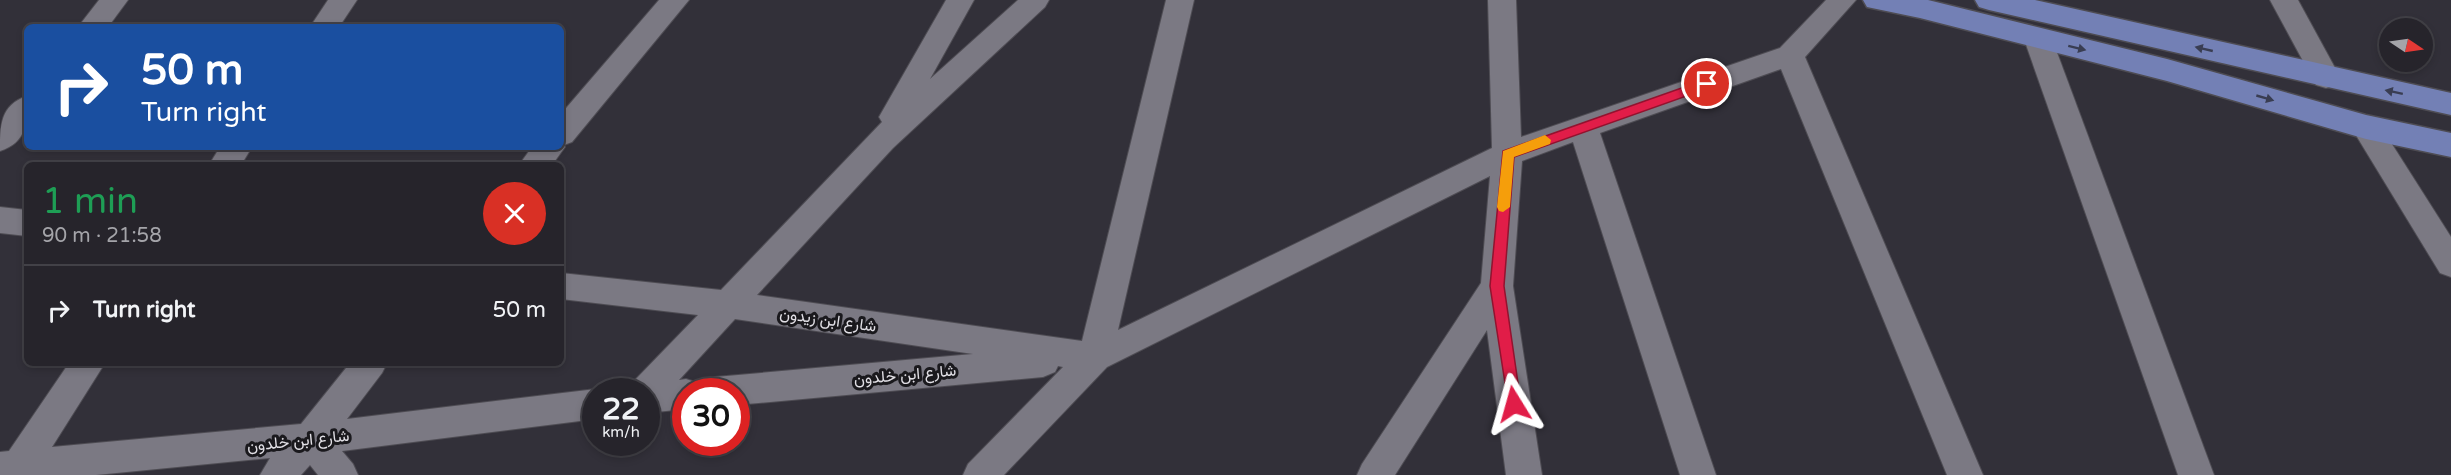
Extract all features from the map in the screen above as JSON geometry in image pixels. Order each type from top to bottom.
[{"type":"main road","points":[[1877,0],[1997,7],[2451,104]]},
{"type":"main road","points":[[1997,7],[2038,39],[2167,70],[2366,127],[2451,145]]},
{"type":"street","points":[[94,24],[114,0]]},
{"type":"street","points":[[326,24],[343,0]]},
{"type":"street","points":[[564,130],[675,0]]},
{"type":"street","points":[[882,140],[960,0]]},
{"type":"street","points":[[659,378],[882,140],[1035,0]]},
{"type":"street","points":[[1095,357],[1180,0]]},
{"type":"street","points":[[1502,0],[1508,154],[1497,286],[1524,475]]},
{"type":"street","points":[[981,475],[1095,357],[1508,154],[1790,55],[1842,0]]},
{"type":"street","points":[[2284,0],[2326,77]]},
{"type":"street","points":[[2038,39],[2196,475]]},
{"type":"street","points":[[1790,55],[1965,475]]},
{"type":"street","points":[[0,140],[24,111]]},
{"type":"street","points":[[1583,126],[1698,475]]},
{"type":"street","points":[[2366,127],[2451,264]]},
{"type":"street","points":[[537,162],[547,150]]},
{"type":"street","points":[[0,220],[24,223]]},
{"type":"street","name":"شارع ابن زيدون","points":[[564,286],[726,304],[1095,357]]},
{"type":"street","points":[[1375,475],[1497,286]]},
{"type":"street","name":"شارع ابن خلدون","points":[[750,389],[1095,357]]},
{"type":"street","points":[[10,466],[86,366]]},
{"type":"street","points":[[278,475],[310,439],[368,366]]},
{"type":"street","name":"شارع ابن خلدون","points":[[10,466],[310,439],[582,406]]},
{"type":"street","points":[[310,439],[340,475]]},
{"type":"slow traffic","points":[[1503,207],[1508,154],[1545,140]]},
{"type":"route","points":[[1514,404],[1497,286],[1508,154],[1707,84]]}]
